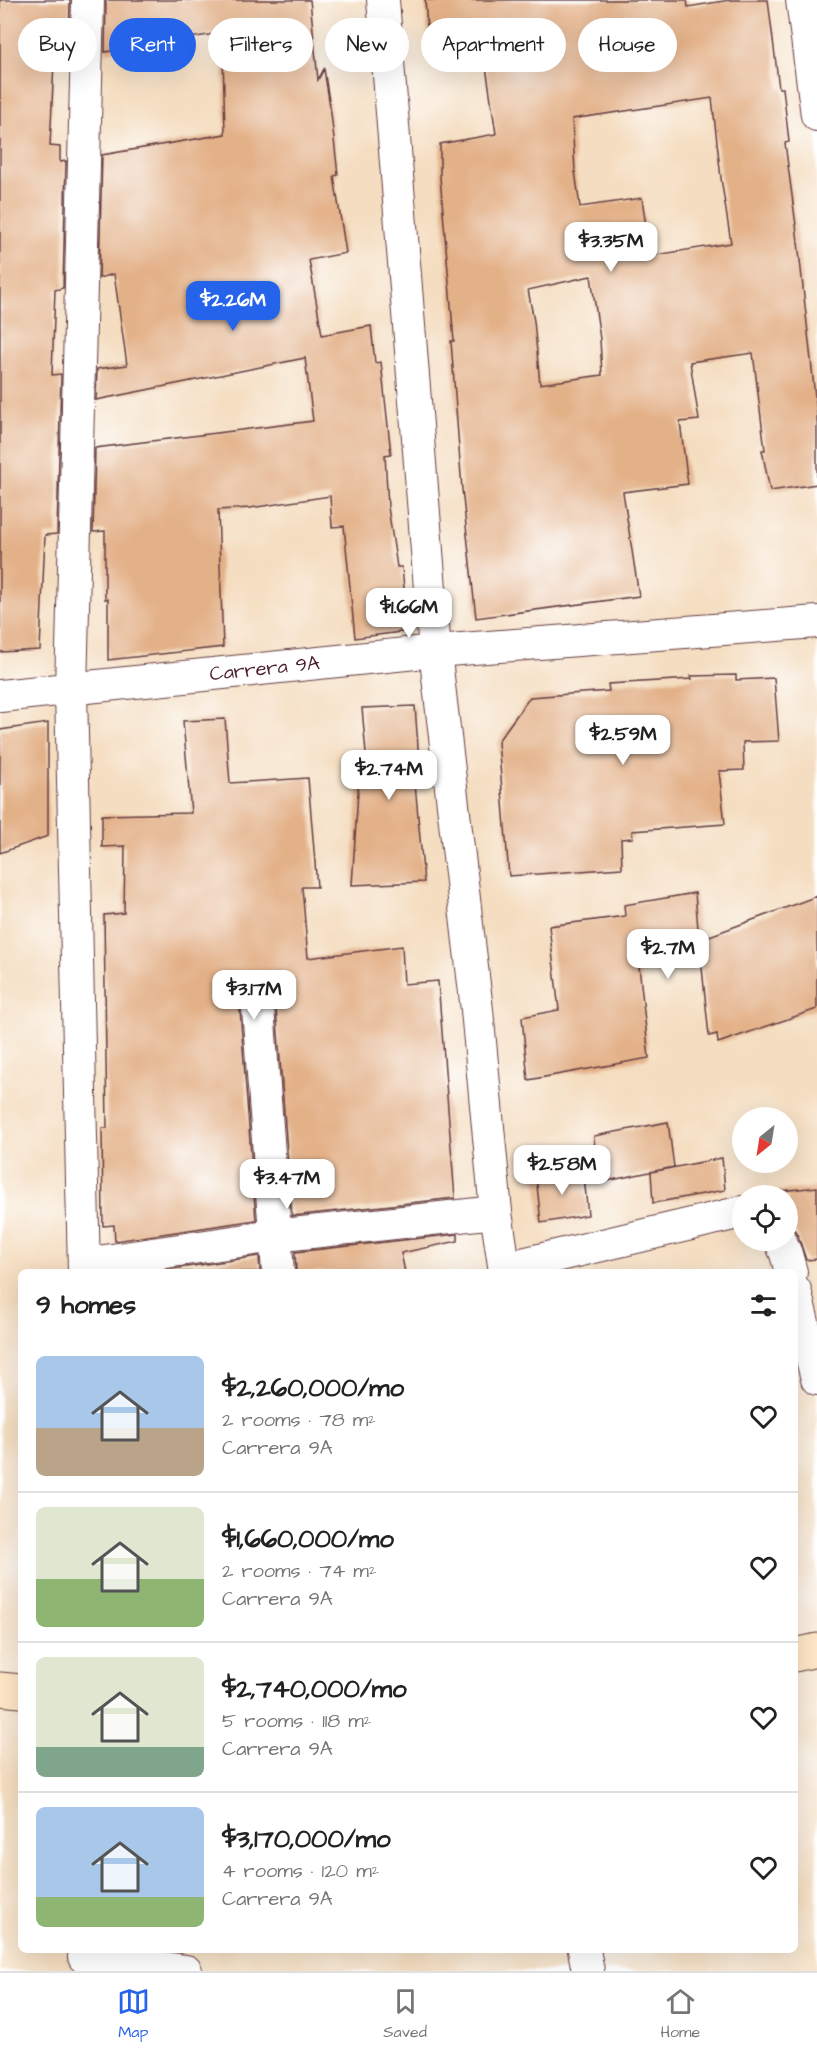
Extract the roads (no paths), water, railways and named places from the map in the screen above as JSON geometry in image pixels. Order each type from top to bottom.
[{"type":"main road","points":[[798,1653],[817,1650]]},
{"type":"main road","points":[[0,1689],[18,1691]]},
{"type":"street","points":[[88,0],[71,690],[84,1268],[274,1236],[496,1212]]},
{"type":"street","points":[[383,0],[435,651],[477,1010],[496,1212],[505,1269]]},
{"type":"street","points":[[802,0],[817,115]]},
{"type":"street","name":"Carrera 9A","points":[[0,696],[435,651],[817,622]]},
{"type":"street","points":[[257,995],[278,1269]]},
{"type":"street","points":[[509,1269],[732,1214]]},
{"type":"street","points":[[785,1251],[790,1269]]},
{"type":"street","points":[[798,1302],[817,1379]]},
{"type":"street","points":[[585,1953],[588,1971]]},
{"type":"street","points":[[84,1959],[186,1971]]}]
